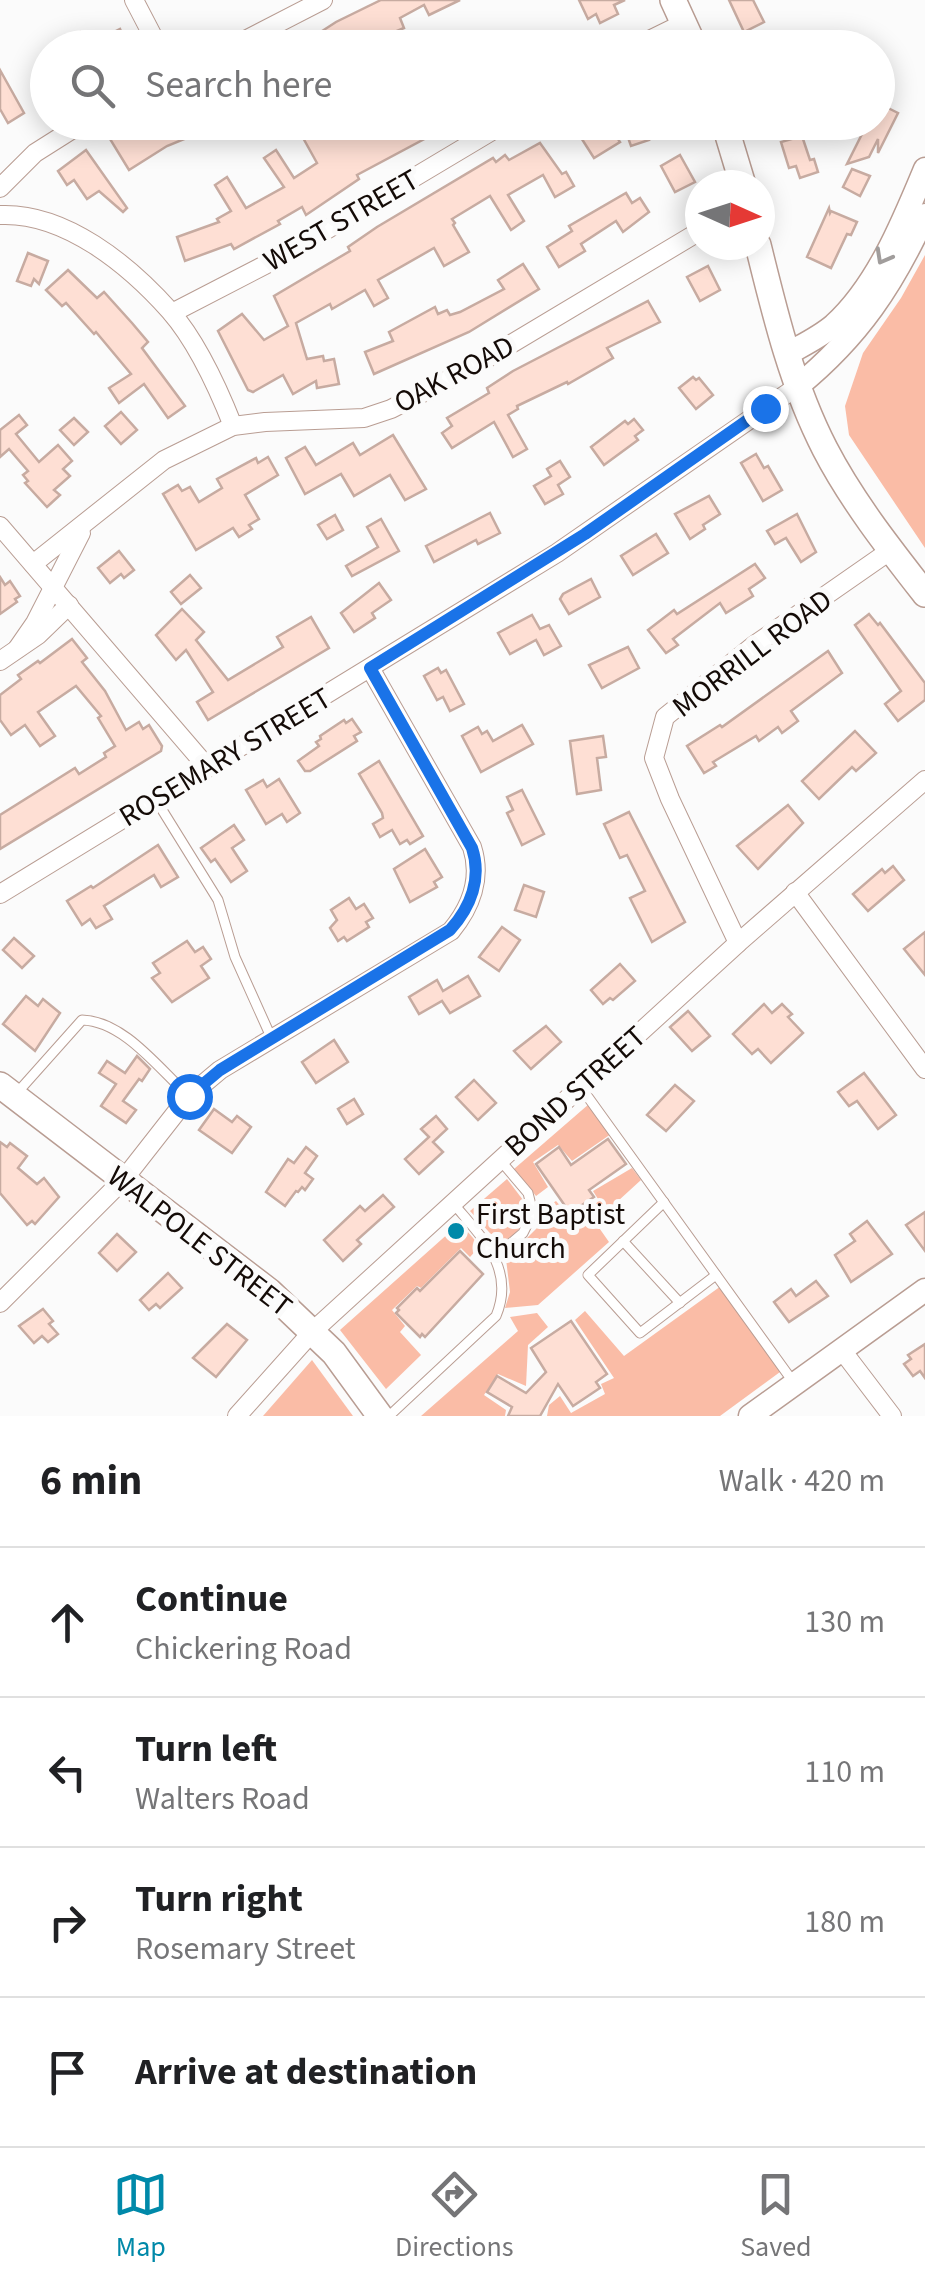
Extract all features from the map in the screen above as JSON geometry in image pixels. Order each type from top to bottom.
[{"type":"main road","points":[[729,140],[738,170]]},
{"type":"main road","points":[[762,260],[798,386],[832,461],[925,594]]},
{"type":"main road","name":"WALPOLE STREET","points":[[7,1091],[243,1270],[313,1331],[355,1379],[380,1416]]},
{"type":"street","points":[[134,0],[150,30]]},
{"type":"street","points":[[265,30],[323,0]]},
{"type":"street","points":[[655,30],[678,12]]},
{"type":"street","points":[[0,188],[34,153],[55,140]]},
{"type":"street","name":"WEST STREET","points":[[172,313],[286,254],[476,140]]},
{"type":"street","points":[[787,354],[822,334],[858,298],[924,174]]},
{"type":"street","points":[[0,214],[43,220],[74,234],[106,254],[172,313],[220,394],[233,426]]},
{"type":"street","points":[[798,386],[863,324],[897,271],[925,215]]},
{"type":"street","name":"OAK ROAD","points":[[33,564],[164,460],[233,426],[364,418],[391,409],[455,377],[685,240]]},
{"type":"street","name":"ROSEMARY STREET","points":[[0,894],[571,544],[798,386]]},
{"type":"street","name":"OAK ROAD","points":[[17,649],[35,623],[74,542],[90,520]]},
{"type":"street","points":[[0,526],[208,768]]},
{"type":"street","name":"MORRILL ROAD","points":[[738,944],[654,758],[665,717],[753,646],[891,550]]},
{"type":"street","points":[[0,661],[38,636],[69,605]]},
{"type":"street","points":[[0,1303],[124,1179],[189,1096],[220,1070],[450,930],[463,916],[478,863],[370,668]]},
{"type":"street","name":"BOND STREET","points":[[237,1416],[313,1331],[580,1086],[925,780]]},
{"type":"street","points":[[796,892],[925,1069]]},
{"type":"street","points":[[750,1416],[925,1290]]},
{"type":"street","points":[[841,1349],[892,1416]]},
{"type":"lane","points":[[156,800],[218,900],[235,957],[271,1037]]},
{"type":"lane","points":[[7,1091],[82,1020],[99,1020],[119,1032],[189,1096]]},
{"type":"lane","points":[[580,1086],[794,1383]]},
{"type":"lane","points":[[496,1256],[523,1233],[534,1213],[528,1193],[500,1160]]},
{"type":"lane","points":[[664,1202],[588,1275],[640,1332],[716,1275]]},
{"type":"lane","points":[[389,1416],[496,1316],[502,1279],[496,1256],[452,1203]]},
{"type":"lane","points":[[623,1241],[680,1303]]},
{"type":"shaded area","points":[[925,255],[925,548],[849,435],[845,406],[863,353]]},
{"type":"shaded area","points":[[589,1104],[611,1134],[572,1161],[558,1145],[533,1162],[548,1187],[536,1196],[514,1169]]},
{"type":"shaded area","points":[[632,1168],[641,1180],[595,1222],[609,1242],[538,1305],[505,1308],[510,1292],[506,1259],[539,1226],[543,1209],[556,1201],[570,1217],[598,1199],[593,1191]]},
{"type":"shaded area","points":[[507,1179],[523,1200],[526,1215],[516,1232],[498,1242],[470,1211]]},
{"type":"shaded area","points":[[460,1223],[480,1246],[470,1257],[461,1248],[421,1288],[417,1286],[392,1310],[405,1326],[400,1332],[421,1355],[386,1389],[340,1330]]},
{"type":"shaded area","points":[[721,1286],[780,1372],[720,1416],[547,1416],[549,1405],[560,1396],[571,1413],[605,1394],[601,1384],[614,1378],[575,1320],[585,1311],[624,1356]]},
{"type":"shaded area","points":[[537,1313],[548,1327],[528,1345],[526,1386],[498,1374],[484,1395],[506,1410],[505,1416],[421,1416],[518,1331],[510,1317]]},
{"type":"shaded area","points":[[312,1360],[353,1416],[263,1416]]},
{"type":"building","points":[[381,0],[460,0],[429,15],[424,5],[400,18],[404,28],[399,30],[324,30]]},
{"type":"building","points":[[579,0],[625,0],[614,5],[618,14],[600,23],[596,14],[588,19]]},
{"type":"building","points":[[729,0],[753,0],[764,22],[743,30]]},
{"type":"building","points":[[0,70],[24,113],[8,123],[0,109]]},
{"type":"building","points":[[111,140],[182,140],[167,146],[129,170]]},
{"type":"building","points":[[304,140],[422,140],[357,175],[359,179],[306,215],[302,207],[234,249],[231,244],[185,261],[177,237],[219,222],[217,219],[231,211],[215,185],[227,177],[246,208],[284,187],[264,158],[276,150],[294,178],[317,163]]},
{"type":"building","points":[[582,140],[619,140],[620,142],[594,158]]},
{"type":"building","points":[[803,140],[818,172],[800,178],[796,166],[789,168],[781,142]]},
{"type":"building","points":[[859,140],[878,140],[869,157],[847,164]]},
{"type":"building","points":[[540,143],[574,186],[555,197],[543,175],[508,195],[524,221],[511,230],[490,196],[452,219],[469,252],[444,266],[434,248],[378,280],[388,298],[374,306],[365,290],[296,323],[307,359],[334,359],[339,384],[317,388],[316,381],[293,394],[283,375],[253,392],[248,390],[218,331],[242,314],[264,340],[288,326],[274,296],[350,251],[348,247],[377,227],[493,158],[496,162],[505,155],[509,160]]},
{"type":"building","points":[[86,150],[127,208],[123,212],[99,191],[87,199],[74,180],[67,185],[58,171]]},
{"type":"building","points":[[680,155],[688,170],[685,170],[685,187],[675,192],[661,166]]},
{"type":"building","points":[[852,169],[870,176],[860,196],[843,187]]},
{"type":"building","points":[[626,193],[632,203],[640,198],[649,212],[623,232],[616,221],[581,244],[585,251],[559,267],[547,247],[572,231],[569,226]]},
{"type":"building","points":[[829,208],[830,213],[857,222],[831,268],[807,257]]},
{"type":"building","points":[[28,253],[48,261],[39,284],[34,279],[31,286],[17,281]]},
{"type":"building","points":[[523,264],[539,289],[469,332],[374,374],[365,352],[393,341],[389,332],[435,307],[438,314],[447,310],[450,315],[460,312],[504,289],[498,280]]},
{"type":"building","points":[[708,266],[720,290],[700,301],[687,277]]},
{"type":"building","points":[[68,270],[97,298],[104,292],[132,323],[148,342],[142,348],[185,406],[168,418],[144,384],[119,403],[109,388],[131,374],[96,332],[46,290]]},
{"type":"building","points":[[648,301],[660,322],[607,348],[613,358],[568,384],[517,406],[508,415],[527,449],[513,457],[494,422],[452,448],[442,433],[452,426],[447,418],[489,393],[487,388]]},
{"type":"building","points":[[693,377],[699,378],[713,395],[696,409],[679,388]]},
{"type":"building","points":[[121,412],[137,430],[121,444],[105,426]]},
{"type":"building","points":[[19,415],[27,425],[16,434],[39,462],[58,445],[72,461],[63,469],[70,476],[54,490],[60,495],[47,507],[25,483],[28,481],[23,475],[28,471],[9,449],[0,457],[0,430]]},
{"type":"building","points":[[74,418],[88,432],[74,445],[60,430]]},
{"type":"building","points":[[634,419],[643,430],[635,436],[638,440],[604,465],[591,447],[625,421],[628,424]]},
{"type":"building","points":[[393,435],[426,489],[405,500],[390,475],[354,496],[341,474],[305,494],[286,458],[305,447],[316,465],[353,443],[360,455]]},
{"type":"building","points":[[756,454],[782,490],[763,501],[741,463]]},
{"type":"building","points":[[268,457],[278,475],[245,495],[259,519],[249,525],[252,529],[239,537],[233,528],[196,550],[163,494],[178,485],[182,491],[190,487],[199,502],[222,488],[217,479],[256,458],[258,463]]},
{"type":"building","points":[[560,461],[570,477],[558,485],[563,494],[545,504],[534,486],[551,476],[547,469]]},
{"type":"building","points":[[709,496],[720,514],[690,539],[675,514]]},
{"type":"building","points":[[490,513],[500,533],[478,544],[476,540],[434,562],[426,546]]},
{"type":"building","points":[[797,514],[816,552],[801,562],[786,538],[775,544],[767,531]]},
{"type":"building","points":[[335,515],[343,530],[327,539],[318,525]]},
{"type":"building","points":[[381,519],[399,551],[352,576],[346,566],[378,547],[367,527]]},
{"type":"building","points":[[656,534],[668,553],[633,575],[621,556]]},
{"type":"building","points":[[119,551],[134,570],[110,583],[98,568]]},
{"type":"building","points":[[755,564],[765,578],[749,589],[753,596],[726,613],[720,603],[673,639],[678,645],[666,653],[648,630],[674,610],[677,614]]},
{"type":"building","points":[[190,575],[201,588],[181,604],[171,592]]},
{"type":"building","points":[[0,577],[5,585],[10,581],[20,596],[0,614]]},
{"type":"building","points":[[591,579],[600,597],[569,614],[560,599],[563,594]]},
{"type":"building","points":[[379,583],[391,600],[372,613],[375,618],[354,632],[341,613]]},
{"type":"building","points":[[182,609],[204,632],[196,640],[228,680],[283,647],[277,637],[311,617],[329,648],[208,720],[197,702],[213,692],[186,650],[176,660],[156,635]]},
{"type":"building","points":[[869,614],[925,683],[925,700],[898,721],[885,704],[901,691],[855,625]]},
{"type":"building","points":[[532,615],[540,629],[549,625],[561,646],[544,655],[536,640],[510,654],[498,633]]},
{"type":"building","points":[[72,639],[87,658],[82,662],[105,691],[126,730],[139,722],[143,729],[149,725],[162,746],[161,751],[0,849],[0,815],[75,768],[79,774],[106,757],[104,753],[115,746],[98,718],[101,716],[76,686],[38,712],[55,736],[40,746],[25,725],[11,735],[0,720],[0,695],[21,679],[18,675]]},
{"type":"building","points":[[628,647],[639,668],[602,688],[589,665]]},
{"type":"building","points":[[828,651],[842,673],[791,711],[798,721],[782,733],[778,727],[759,741],[756,736],[713,762],[716,766],[704,773],[687,746],[722,727]]},
{"type":"building","points":[[438,668],[441,673],[446,670],[464,704],[450,711],[443,697],[437,700],[424,676]]},
{"type":"building","points":[[352,719],[361,732],[354,736],[357,741],[305,771],[298,761],[319,746],[316,742],[320,736]]},
{"type":"building","points":[[522,725],[533,744],[481,772],[462,736],[478,727],[482,734],[487,731],[493,741]]},
{"type":"building","points":[[855,731],[876,753],[856,771],[852,767],[819,799],[802,781]]},
{"type":"building","points":[[603,736],[606,757],[597,758],[601,790],[577,794],[570,741]]},
{"type":"building","points":[[379,761],[423,836],[410,844],[407,840],[400,844],[392,830],[380,837],[373,824],[383,818],[382,813],[359,774]]},
{"type":"building","points":[[279,779],[300,813],[287,822],[282,814],[266,824],[246,790],[263,780],[267,787]]},
{"type":"building","points":[[522,790],[544,834],[522,845],[507,813],[513,810],[507,797]]},
{"type":"building","points":[[788,805],[803,823],[758,869],[737,846]]},
{"type":"building","points":[[629,812],[685,922],[652,942],[630,898],[645,891],[627,855],[620,858],[604,824]]},
{"type":"building","points":[[234,825],[244,840],[232,848],[247,871],[231,882],[215,859],[211,862],[201,848]]},
{"type":"building","points":[[158,845],[178,877],[161,887],[154,875],[104,906],[112,919],[96,928],[90,919],[82,925],[67,901]]},
{"type":"building","points":[[425,849],[442,877],[434,882],[437,887],[410,902],[394,869]]},
{"type":"building","points":[[893,866],[904,880],[868,911],[853,894],[882,869],[885,873]]},
{"type":"building","points":[[524,885],[544,892],[536,917],[515,910]]},
{"type":"building","points":[[349,898],[356,909],[364,904],[373,918],[366,922],[369,927],[347,941],[344,937],[338,941],[330,928],[337,920],[331,910]]},
{"type":"building","points":[[502,927],[520,940],[499,971],[479,957]]},
{"type":"building","points":[[925,932],[925,975],[904,949]]},
{"type":"building","points":[[14,938],[34,956],[22,968],[3,950]]},
{"type":"building","points":[[187,941],[195,952],[203,947],[211,959],[201,966],[209,978],[172,1002],[152,978],[160,973],[153,963]]},
{"type":"building","points":[[620,964],[635,981],[603,1004],[591,990]]},
{"type":"building","points":[[468,976],[480,996],[450,1013],[442,1001],[419,1014],[409,997],[437,980],[443,991]]},
{"type":"building","points":[[26,996],[38,1006],[43,999],[60,1013],[35,1051],[3,1024]]},
{"type":"building","points":[[764,1004],[772,1013],[782,1004],[803,1033],[771,1063],[758,1049],[752,1054],[733,1034]]},
{"type":"building","points":[[688,1011],[710,1036],[692,1051],[670,1027]]},
{"type":"building","points":[[546,1026],[561,1042],[531,1069],[514,1051]]},
{"type":"building","points":[[334,1040],[348,1062],[316,1083],[302,1062]]},
{"type":"building","points":[[137,1056],[150,1069],[123,1101],[136,1110],[126,1123],[101,1106],[116,1084],[99,1073],[107,1061],[125,1073]]},
{"type":"building","points":[[864,1073],[896,1115],[878,1129],[857,1101],[849,1106],[838,1092]]},
{"type":"building","points":[[474,1080],[496,1103],[478,1120],[456,1097]]},
{"type":"building","points":[[675,1085],[694,1101],[666,1131],[647,1115]]},
{"type":"building","points":[[354,1099],[363,1114],[347,1124],[338,1109]]},
{"type":"building","points":[[214,1109],[232,1122],[237,1116],[251,1127],[232,1153],[199,1130]]},
{"type":"building","points":[[436,1116],[447,1129],[433,1142],[443,1152],[419,1174],[405,1159],[429,1137],[421,1129]]},
{"type":"building","points":[[608,1139],[626,1164],[589,1190],[594,1197],[570,1213],[536,1164],[559,1147],[571,1165]]},
{"type":"building","points":[[0,1142],[7,1147],[10,1143],[27,1156],[18,1168],[37,1184],[44,1178],[59,1197],[35,1224],[32,1221],[27,1225],[0,1193]]},
{"type":"building","points":[[306,1147],[317,1156],[305,1173],[313,1179],[305,1190],[302,1187],[296,1191],[285,1206],[266,1192],[288,1159],[294,1163]]},
{"type":"building","points":[[383,1195],[394,1207],[357,1240],[361,1244],[343,1261],[324,1240],[360,1206],[365,1211]]},
{"type":"building","points":[[925,1212],[925,1251],[906,1225]]},
{"type":"building","points":[[867,1221],[892,1254],[851,1282],[835,1255],[855,1241],[850,1234]]},
{"type":"building","points":[[117,1234],[136,1252],[117,1271],[99,1253]]},
{"type":"building","points":[[460,1251],[483,1274],[425,1337],[420,1337],[396,1313],[397,1308]]},
{"type":"building","points":[[168,1273],[182,1288],[160,1308],[156,1304],[149,1310],[140,1300]]},
{"type":"building","points":[[816,1281],[828,1296],[789,1322],[774,1302],[791,1289],[796,1296]]},
{"type":"building","points":[[43,1309],[58,1334],[48,1342],[42,1336],[34,1343],[19,1326]]},
{"type":"building","points":[[571,1321],[607,1374],[596,1382],[600,1388],[573,1406],[558,1384],[540,1416],[508,1416],[512,1407],[487,1392],[497,1376],[526,1393],[546,1372],[531,1348]]},
{"type":"building","points":[[227,1324],[247,1340],[216,1377],[193,1358]]},
{"type":"building","points":[[925,1344],[925,1378],[920,1371],[913,1376],[904,1364],[911,1359],[908,1355]]},
{"type":"place","name":"First Baptist Church","points":[[456,1231]]},
{"type":"route","points":[[189,1096],[220,1070],[450,930],[463,916],[478,863],[370,668],[585,534],[765,408]]}]
